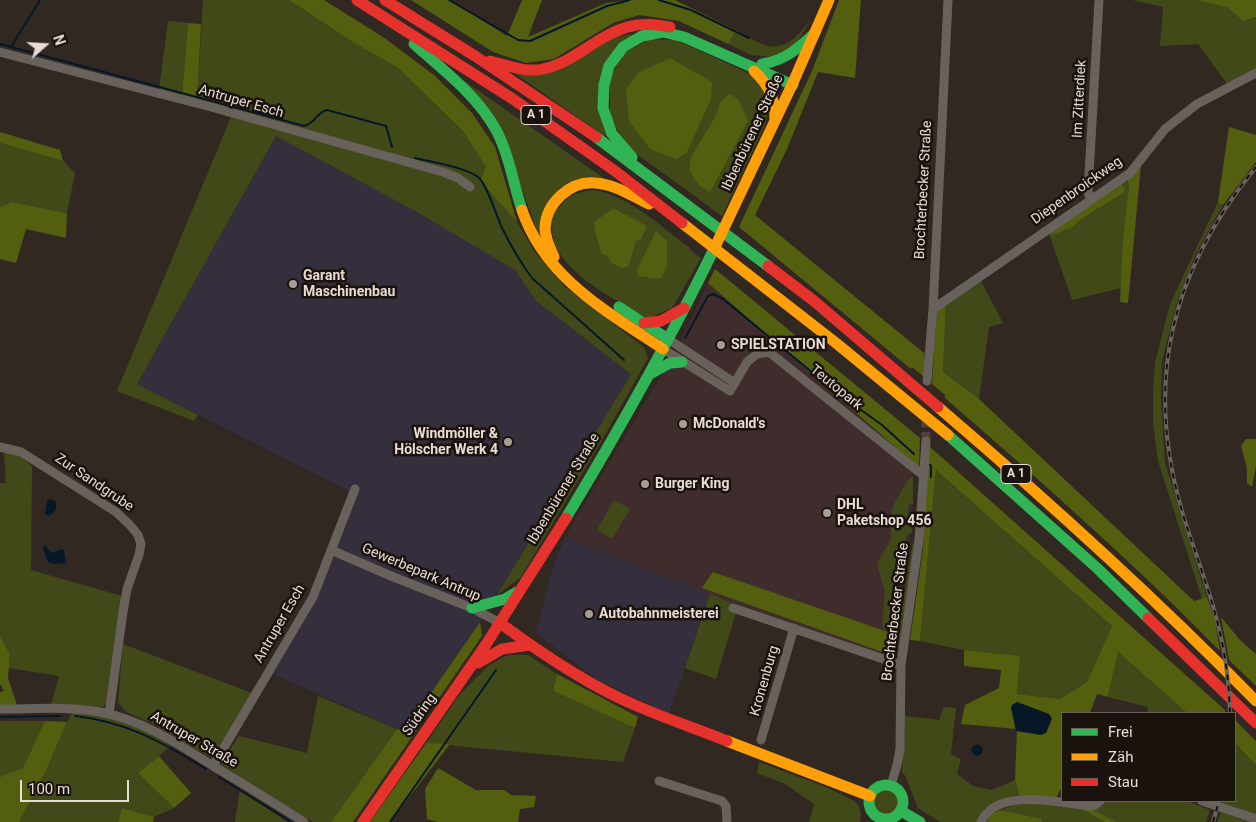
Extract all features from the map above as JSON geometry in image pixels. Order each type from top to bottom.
[{"type":"main road","name":"A 1","points":[[357,0],[557,129],[615,170],[836,343],[967,451],[1097,568],[1256,723]]},
{"type":"main road","name":"A 1","points":[[385,0],[572,120],[739,243],[814,302],[1022,479],[1211,655],[1256,700]]},
{"type":"main road","name":"Ibbenbürener Straße","points":[[500,623],[566,517],[666,344],[718,243],[816,33],[829,0]]},
{"type":"main road","points":[[475,56],[510,67],[542,70],[566,61],[621,28],[643,23],[659,24],[676,28],[747,60],[762,64],[794,81]]},
{"type":"main road","points":[[396,24],[409,40],[470,95],[489,119],[503,146],[522,214],[532,235],[553,265],[576,288],[596,303],[666,344]]},
{"type":"main road","points":[[667,191],[632,158],[612,134],[603,108],[604,85],[609,66],[623,47],[642,36],[663,32],[684,36],[749,67],[794,81]]},
{"type":"main road","points":[[762,64],[774,63],[790,56],[816,33]]},
{"type":"main road","points":[[749,67],[770,90],[776,104],[775,121]]},
{"type":"main road","points":[[666,344],[644,323],[594,292],[564,269],[554,256],[546,237],[547,219],[553,205],[565,192],[573,187],[593,183],[617,190],[670,214]]},
{"type":"main road","points":[[644,323],[662,321],[684,308]]},
{"type":"main road","points":[[648,375],[670,363],[682,362]]},
{"type":"main road","points":[[472,608],[505,599],[521,589]]},
{"type":"main road","points":[[500,623],[530,645],[587,680],[636,706],[870,796]]},
{"type":"main road","name":"Südring","points":[[363,822],[500,623]]},
{"type":"main road","points":[[470,669],[489,655],[504,648],[530,645]]},
{"type":"main road","points":[[881,785],[892,785],[901,793],[904,805],[902,811],[888,820],[876,820],[870,808],[870,796],[881,785]]},
{"type":"main road","points":[[902,811],[920,822]]},
{"type":"street","name":"Brochterbecker Straße","points":[[927,381],[933,309],[948,0]]},
{"type":"street","name":"Im Zitterdiek","points":[[1091,200],[1088,192],[1099,0]]},
{"type":"street","name":"Antruper Esch","points":[[0,52],[107,79],[443,172],[458,178],[470,187]]},
{"type":"street","name":"Diepenbroickweg","points":[[933,309],[1130,173],[1166,129],[1197,104],[1256,73]]},
{"type":"street","name":"Teutopark","points":[[666,344],[682,362],[730,391],[748,362],[757,354],[769,352],[924,476]]},
{"type":"street","points":[[666,344],[735,382]]},
{"type":"street","name":"Brochterbecker Straße","points":[[892,785],[900,748],[902,664],[919,540],[926,441]]},
{"type":"street","name":"Zur Sandgrube","points":[[0,447],[21,452],[108,508],[130,525],[138,535],[141,544],[127,589],[110,714]]},
{"type":"street","name":"Antruper Esch","points":[[213,766],[313,597],[355,489]]},
{"type":"street","name":"Gewerbepark Antrup","points":[[331,550],[472,608],[500,623]]},
{"type":"street","points":[[733,608],[902,664]]},
{"type":"street","name":"Kronenburg","points":[[761,740],[794,628]]},
{"type":"street","name":"Antruper Straße","points":[[0,709],[65,709],[110,714],[153,729],[304,822]]},
{"type":"street","points":[[659,781],[722,801],[726,806],[727,822]]},
{"type":"street","points":[[981,822],[988,812],[1020,799],[1031,798],[1088,806],[1095,805],[1099,802]]},
{"type":"street","points":[[1205,802],[1256,819]]},
{"type":"shaded area","points":[[276,136],[415,211],[515,270],[536,301],[631,374],[487,611],[404,732],[273,674],[316,602],[358,495],[137,384]]},
{"type":"shaded area","points":[[708,283],[913,464],[912,520],[892,659],[738,606],[565,537],[675,353]]},
{"type":"shaded area","points":[[565,537],[710,594],[669,714],[596,679],[536,633],[553,567]]},
{"type":"green space","points":[[203,0],[289,0],[351,41],[398,68],[462,130],[486,167],[480,181],[517,222],[534,251],[565,287],[644,347],[648,358],[521,577],[497,595],[631,374],[536,301],[515,270],[415,211],[276,136],[137,384],[198,415],[194,421],[117,391],[231,117],[197,100]]},
{"type":"green space","points":[[289,0],[324,0],[386,39],[435,76],[472,113],[495,147],[517,222],[480,181],[486,167],[462,130],[398,68],[351,41]]},
{"type":"green space","points":[[411,0],[450,0],[507,36],[522,0],[542,0],[528,37],[606,3],[631,0],[675,0],[736,30],[728,44],[679,21],[639,15],[613,23],[554,59],[526,63],[493,52]]},
{"type":"green space","points":[[839,0],[861,0],[855,78],[818,72],[787,149],[755,215],[924,353],[924,377],[912,367],[911,369],[739,227],[812,71]]},
{"type":"green space","points":[[1132,0],[1197,0],[1228,8],[1243,21],[1256,17],[1256,69],[1228,85],[1198,44],[1160,46],[1163,7]]},
{"type":"green space","points":[[1197,0],[1256,0],[1256,17],[1243,21],[1228,8]]},
{"type":"green space","points":[[812,18],[796,44],[771,57],[751,55],[728,44],[736,30],[768,46],[775,47],[788,43],[804,29]]},
{"type":"green space","points":[[168,21],[188,23],[182,96],[159,90]]},
{"type":"green space","points":[[188,23],[201,24],[197,100],[182,96]]},
{"type":"green space","points":[[657,30],[605,67],[612,139],[600,133],[513,72],[527,73],[608,38]]},
{"type":"green space","points":[[649,39],[676,40],[744,71],[761,88],[767,100],[766,123],[722,216],[634,152],[621,137],[610,115],[610,78],[623,54]],"holes":[[[711,99],[687,153],[678,158]],[[717,113],[689,170],[691,157]]]},
{"type":"green space","points":[[670,58],[712,82],[711,99],[687,153],[676,159],[650,149],[629,121],[626,89],[638,73]]},
{"type":"green space","points":[[460,78],[611,183],[564,190],[544,249],[510,157]]},
{"type":"green space","points":[[730,94],[739,100],[748,121],[710,192],[699,185],[689,170],[691,157],[717,113],[720,102]]},
{"type":"green space","points":[[1229,127],[1256,135],[1256,162],[1223,205],[1218,202]]},
{"type":"green space","points":[[0,132],[60,150],[63,161],[0,143]]},
{"type":"green space","points":[[0,143],[63,161],[75,173],[67,213],[12,202],[0,207]]},
{"type":"green space","points":[[1141,165],[1128,303],[1120,302],[1123,240],[1129,186],[1127,178]]},
{"type":"green space","points":[[1127,180],[1129,186],[1121,288],[1072,300],[1049,234],[1074,226],[1080,220],[1123,193],[1122,183]]},
{"type":"green space","points":[[1121,183],[1125,189],[1123,193],[1080,220],[1074,226],[1053,235],[1047,232]]},
{"type":"green space","points":[[594,190],[608,194],[645,213],[701,258],[672,308],[648,318],[617,301],[582,278],[557,249],[552,233],[558,210],[565,200],[575,194]],"holes":[[[615,208],[646,226],[636,241],[629,266],[611,263],[608,257],[601,254],[594,222]]]},
{"type":"green space","points":[[12,202],[67,213],[66,238],[26,229],[16,263],[0,259],[0,207]]},
{"type":"green space","points":[[1218,202],[1223,205],[1196,253],[1176,306],[1162,361],[1161,398],[1165,463],[1207,597],[1202,599],[1158,461],[1153,424],[1153,390],[1155,363],[1170,304]]},
{"type":"green space","points":[[614,208],[647,226],[641,239],[636,241],[629,266],[622,268],[611,263],[608,257],[601,254],[594,222]]},
{"type":"green space","points":[[656,231],[667,241],[667,265],[662,277],[659,279],[639,276],[637,270]]},
{"type":"green space","points":[[715,269],[920,438],[919,468],[708,283]]},
{"type":"green space","points":[[981,281],[1003,323],[989,327],[979,399],[943,372],[946,304]]},
{"type":"green space","points":[[946,304],[943,372],[979,399],[1194,601],[1207,597],[1215,620],[1220,651],[1120,553],[945,398],[945,395],[932,384],[937,310]]},
{"type":"green space","points":[[1246,439],[1256,439],[1256,466],[1252,487],[1247,483],[1247,468],[1241,446]]},
{"type":"green space","points":[[929,446],[1225,712],[1186,712],[1118,652],[1108,697],[1097,694],[1090,712],[1061,712],[1061,789],[1056,798],[1019,795],[1015,780],[1017,729],[961,724],[965,705],[999,688],[1001,670],[964,666],[964,650],[1020,656],[1017,694],[1060,699],[1087,682],[1112,626],[936,470],[920,641],[910,640],[923,550]]},
{"type":"green space","points":[[4,451],[20,456],[32,466],[31,570],[122,596],[108,700],[103,707],[51,705],[59,676],[9,668],[10,654],[0,636],[0,483],[6,483]]},
{"type":"green space","points":[[936,470],[1112,626],[1087,682],[1060,699],[1017,694],[1020,656],[964,650],[920,641]]},
{"type":"green space","points":[[913,476],[913,504],[909,504],[908,513],[913,514],[913,517],[909,517],[908,523],[913,524],[911,534],[908,534],[903,549],[893,624],[890,628],[885,629],[882,623],[885,593],[877,564],[891,539],[890,519],[894,504],[908,480]]},
{"type":"green space","points":[[614,500],[630,509],[612,539],[597,530]]},
{"type":"green space","points":[[913,541],[914,551],[899,656],[897,658],[901,613]]},
{"type":"green space","points":[[713,572],[891,633],[888,654],[702,588]]},
{"type":"green space","points":[[710,594],[738,606],[716,679],[685,668]]},
{"type":"green space","points":[[1221,617],[1240,640],[1256,654],[1256,686],[1229,660]]},
{"type":"green space","points":[[480,622],[482,636],[353,822],[331,822],[397,729],[404,732]]},
{"type":"green space","points":[[0,636],[10,654],[8,678],[17,705],[0,705],[0,692],[4,691],[0,684]]},
{"type":"green space","points":[[123,644],[252,693],[213,759],[155,725],[125,711],[118,702]]},
{"type":"green space","points":[[1118,652],[1186,712],[1147,712],[1148,707],[1108,697]]},
{"type":"green space","points":[[508,655],[528,655],[557,674],[553,691],[635,728],[623,762],[426,743],[460,694],[489,665]]},
{"type":"green space","points":[[557,674],[638,717],[635,728],[553,691]]},
{"type":"green space","points":[[318,696],[397,729],[331,822],[313,822],[220,764],[239,736],[307,753]]},
{"type":"green space","points":[[944,707],[956,708],[951,754],[961,759],[957,774],[973,786],[992,790],[1015,780],[1019,795],[985,808],[978,822],[940,822],[918,808],[905,775],[902,773],[905,716],[939,720]]},
{"type":"green space","points":[[72,713],[108,717],[149,733],[171,746],[138,773],[174,808],[154,817],[122,808],[118,822],[19,822],[45,773]]},
{"type":"green space","points":[[0,721],[45,721],[23,769],[0,777]]},
{"type":"green space","points":[[45,721],[67,722],[45,773],[19,822],[0,822],[0,777],[23,768]]},
{"type":"green space","points":[[1236,721],[1256,741],[1256,765],[1236,744]]},
{"type":"green space","points":[[426,743],[450,744],[390,822],[370,822]]},
{"type":"green space","points":[[1236,744],[1256,765],[1256,815],[1222,804],[1222,802],[1236,802]]},
{"type":"green space","points":[[159,756],[191,793],[174,808],[138,773]]},
{"type":"green space","points":[[759,762],[826,787],[854,801],[859,806],[861,813],[860,822],[809,822],[814,804],[785,784],[757,773]]},
{"type":"green space","points":[[438,768],[476,790],[504,790],[511,795],[536,796],[534,807],[520,809],[518,822],[438,822],[427,819],[425,789]]},
{"type":"green space","points":[[240,789],[288,822],[235,822]]},
{"type":"green space","points":[[886,789],[895,793],[899,802],[895,811],[886,815],[877,811],[873,802],[877,793]]},
{"type":"green space","points":[[1032,802],[1084,810],[1104,822],[1041,822],[1041,819],[1000,810],[1020,803]]},
{"type":"green space","points":[[1099,802],[1190,802],[1210,810],[1206,822],[1117,822],[1090,808]]},
{"type":"green space","points":[[122,808],[154,817],[153,822],[118,822]]},
{"type":"green space","points":[[1090,808],[1117,822],[1104,822],[1084,810]]},
{"type":"green space","points":[[1000,810],[1042,819],[1041,822],[987,822],[990,815]]},
{"type":"green space","points":[[1221,812],[1249,822],[1217,822]]},
{"type":"water","points":[[50,499],[56,502],[56,509],[48,516],[45,514],[47,501]]},
{"type":"water","points":[[44,545],[53,553],[64,550],[66,563],[54,564],[48,562],[43,549]]},
{"type":"water","points":[[1017,702],[1049,714],[1052,719],[1046,733],[1041,735],[1016,731],[1011,708]]},
{"type":"water","points":[[977,744],[983,750],[977,756],[971,750]]},
{"type":"waterway","points":[[11,47],[40,0]]},
{"type":"waterway","points":[[449,0],[518,40],[530,41],[607,6],[630,0]]},
{"type":"waterway","points":[[659,0],[691,10],[749,38]]},
{"type":"waterway","points":[[0,44],[304,126],[311,123],[327,110],[386,126],[392,147]]},
{"type":"waterway","points":[[415,158],[456,168],[478,177],[488,193],[502,228],[532,278],[624,360]]},
{"type":"waterway","points":[[685,338],[708,296],[713,294],[723,299],[836,392],[882,425],[914,454]]},
{"type":"waterway","points":[[930,465],[931,477]]},
{"type":"waterway","points":[[390,822],[496,670]]},
{"type":"waterway","points":[[0,717],[60,716]]},
{"type":"waterway","points":[[75,716],[127,728],[175,750],[206,769]]},
{"type":"waterway","points":[[219,777],[291,822]]},
{"type":"tunnel","points":[[926,416],[926,441]]},
{"type":"railway","points":[[1230,712],[1229,690],[1220,635],[1211,599],[1182,511],[1171,463],[1166,417],[1166,372],[1173,329],[1185,287],[1203,246],[1227,206],[1256,167]]},
{"type":"railway","points":[[1213,822],[1219,802]]},
{"type":"traffic: fast","points":[[632,157],[612,134],[603,108],[604,85],[609,66],[623,47],[642,36],[663,32],[684,37],[793,85]]},
{"type":"traffic: fast","points":[[762,64],[784,57],[797,49],[815,33]]},
{"type":"traffic: fast","points":[[414,44],[459,84],[488,117],[496,130],[508,159],[522,210]]},
{"type":"traffic: fast","points":[[596,137],[768,266]]},
{"type":"traffic: fast","points":[[566,518],[644,384],[715,247]]},
{"type":"traffic: fast","points":[[619,307],[668,339]]},
{"type":"traffic: fast","points":[[650,374],[670,363],[682,362]]},
{"type":"traffic: fast","points":[[948,435],[1097,568],[1148,618]]},
{"type":"traffic: fast","points":[[472,608],[505,599],[517,592]]},
{"type":"traffic: fast","points":[[886,785],[893,786],[898,790],[902,795],[903,802],[902,809],[898,814],[893,818],[886,819],[879,818],[874,814],[870,809],[869,802],[870,795],[874,790],[879,786],[886,785]]},
{"type":"traffic: fast","points":[[901,811],[920,822]]},
{"type":"traffic: slow","points":[[715,247],[792,85],[829,0]]},
{"type":"traffic: slow","points":[[754,71],[764,82],[773,99],[775,121]]},
{"type":"traffic: slow","points":[[554,257],[546,235],[546,219],[555,202],[568,190],[586,183],[602,184],[623,191],[649,204]]},
{"type":"traffic: slow","points":[[522,210],[532,234],[562,274],[599,306],[663,349]]},
{"type":"traffic: slow","points":[[682,223],[836,343],[948,435]]},
{"type":"traffic: slow","points":[[938,407],[1100,551],[1256,701]]},
{"type":"traffic: slow","points":[[727,741],[870,796]]},
{"type":"traffic: jam","points":[[357,0],[513,99],[615,171],[682,223]]},
{"type":"traffic: jam","points":[[385,0],[475,56],[596,137]]},
{"type":"traffic: jam","points":[[490,61],[523,69],[543,69],[566,60],[609,35],[632,26],[656,25],[670,27]]},
{"type":"traffic: jam","points":[[768,266],[814,301],[938,407]]},
{"type":"traffic: jam","points":[[644,323],[661,321],[684,308]]},
{"type":"traffic: jam","points":[[363,822],[485,646],[566,518]]},
{"type":"traffic: jam","points":[[1148,618],[1256,723]]},
{"type":"traffic: jam","points":[[500,623],[549,658],[601,689],[648,711],[727,741]]},
{"type":"traffic: jam","points":[[478,663],[502,649],[530,645]]},
{"type":"place","name":"Garant Maschinenbau","points":[[293,284]]},
{"type":"place","name":"SPIELSTATION","points":[[721,345]]},
{"type":"place","name":"McDonald's","points":[[683,424]]},
{"type":"place","name":"Windmöller & Hölscher Werk 4","points":[[508,442]]},
{"type":"place","name":"Burger King","points":[[645,484]]},
{"type":"place","name":"DHL Paketshop 456","points":[[827,513]]},
{"type":"place","name":"Autobahnmeisterei","points":[[589,614]]}]
